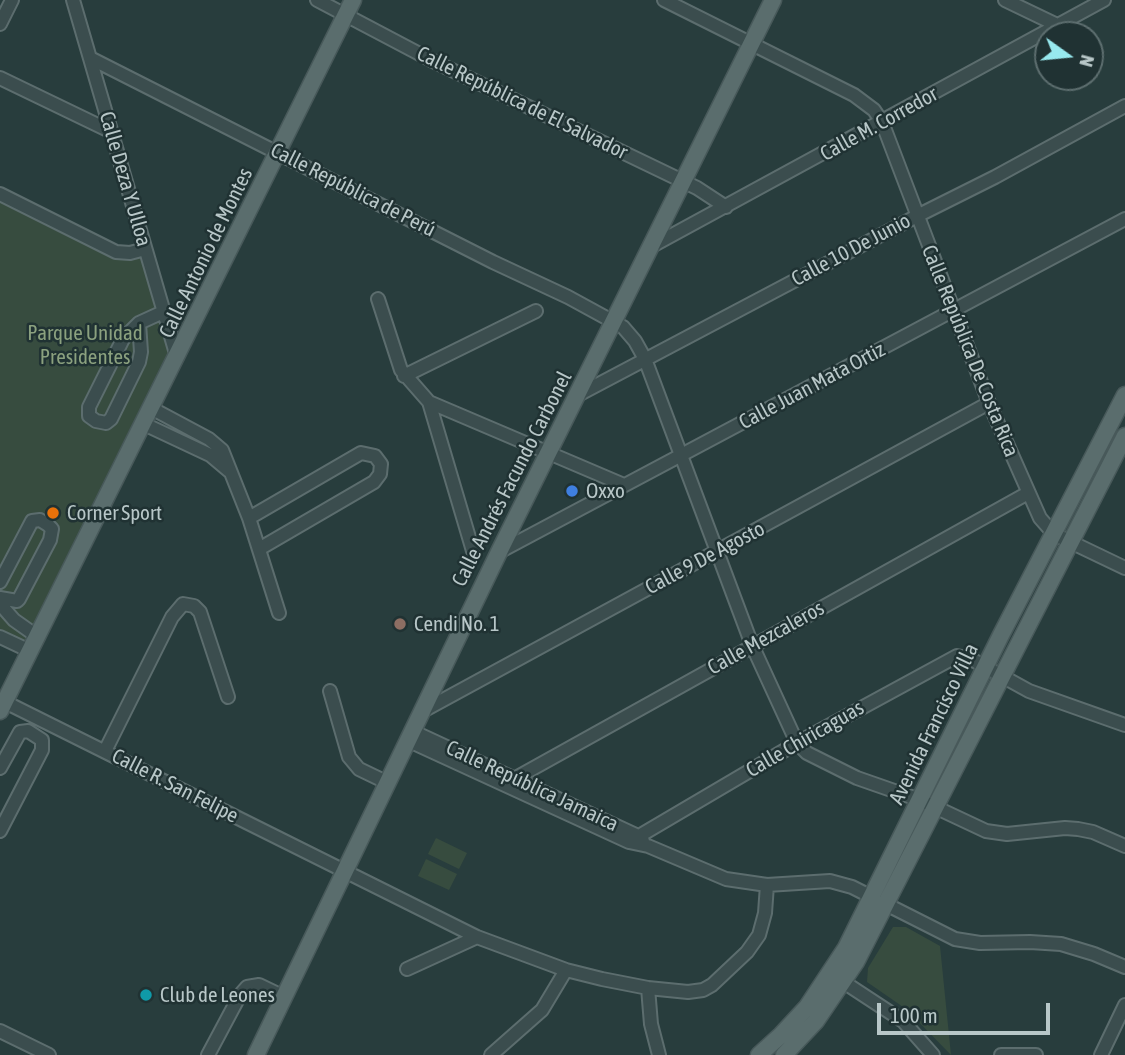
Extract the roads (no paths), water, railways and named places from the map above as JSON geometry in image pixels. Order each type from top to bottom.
[{"type":"main road","name":"Calle Andrés Facundo Carbonel","points":[[256,1055],[386,782],[774,0]]},
{"type":"main road","name":"Calle Antonio de Montes","points":[[3,706],[350,7]]},
{"type":"main road","name":"Avenida Francisco Villa","points":[[927,804],[985,667],[1125,395]]},
{"type":"main road","name":"Avenida Francisco Villa","points":[[785,1055],[816,1021],[927,804],[1001,676],[1125,436]]},
{"type":"main road","name":"Avenida Francisco Villa","points":[[767,1052],[837,977]]},
{"type":"street","points":[[0,24],[12,0]]},
{"type":"street","name":"Calle Deza Y Ulloa","points":[[73,0],[177,357]]},
{"type":"street","name":"Calle República de El Salvador","points":[[317,0],[350,7],[430,60],[684,181],[726,207]]},
{"type":"street","points":[[664,0],[864,101],[882,122]]},
{"type":"street","points":[[1006,0],[1049,21]]},
{"type":"street","name":"Calle M. Corredor","points":[[1065,21],[1104,0]]},
{"type":"street","name":"Calle M. Corredor","points":[[652,246],[1034,38]]},
{"type":"street","name":"Calle República de Perú","points":[[92,59],[615,321]]},
{"type":"street","points":[[0,78],[112,132]]},
{"type":"street","name":"Calle 10 De Junio","points":[[578,395],[1125,106]]},
{"type":"street","name":"Calle República De Costa Rica","points":[[882,122],[989,403],[1040,518],[1054,534]]},
{"type":"street","points":[[0,194],[116,252],[130,254],[145,249]]},
{"type":"street","name":"Calle Juan Mata Ortiz","points":[[499,552],[1125,219]]},
{"type":"street","points":[[378,299],[398,365],[404,376],[429,402],[624,485]]},
{"type":"street","points":[[404,376],[536,311]]},
{"type":"street","points":[[139,323],[139,362],[111,419],[106,423],[96,421],[89,416],[89,407],[123,339],[139,323],[163,312]]},
{"type":"street","points":[[615,321],[629,333],[645,359],[752,645],[797,743],[807,753],[829,766],[927,804],[975,827],[996,833],[1078,828],[1125,846]]},
{"type":"street","points":[[429,402],[473,551]]},
{"type":"street","name":"Calle 9 De Agosto","points":[[421,712],[989,403]]},
{"type":"street","points":[[151,408],[217,445],[232,473],[249,518],[279,612]]},
{"type":"street","points":[[144,424],[210,456],[232,473]]},
{"type":"street","points":[[249,518],[360,453],[375,456],[381,464],[380,474],[374,482],[260,549]]},
{"type":"street","name":"Calle Mezcaleros","points":[[510,781],[1028,493]]},
{"type":"street","points":[[0,582],[32,522],[40,520],[48,525],[52,529],[50,540],[19,599],[17,601],[0,598]]},
{"type":"street","points":[[1054,534],[1125,568]]},
{"type":"street","points":[[0,604],[34,644]]},
{"type":"street","points":[[105,751],[172,617],[183,604],[194,606],[200,612],[228,697]]},
{"type":"street","points":[[0,637],[34,644]]},
{"type":"street","name":"Calle Chiricaguas","points":[[633,839],[797,743],[953,657],[967,657],[1047,698],[1125,725]]},
{"type":"street","points":[[330,691],[349,757],[359,768],[386,782]]},
{"type":"street","name":"Calle R. San Felipe","points":[[3,706],[47,722],[477,937],[566,970],[648,988],[696,992],[722,978],[759,935],[765,913],[767,885]]},
{"type":"street","points":[[38,736],[47,722]]},
{"type":"street","points":[[0,768],[20,732],[28,731],[42,740],[43,747],[0,831]]},
{"type":"street","name":"Calle República Jamaica","points":[[410,735],[648,846],[726,879],[767,885],[830,881],[852,887],[940,933],[965,942],[1061,944],[1125,967]]},
{"type":"street","points":[[407,969],[477,937]]},
{"type":"street","points":[[491,1055],[542,1010],[566,970]]},
{"type":"street","points":[[837,977],[903,1021],[933,1055]]},
{"type":"street","points":[[208,1055],[247,987],[259,985],[284,997]]},
{"type":"street","points":[[648,988],[659,1055]]},
{"type":"street","points":[[1101,1055],[1125,1005]]},
{"type":"street","points":[[0,1031],[49,1055]]},
{"type":"street","points":[[1001,1055],[1036,1055]]},
{"type":"place","name":"Oxxo","points":[[572,491]]},
{"type":"place","name":"Corner Sport","points":[[53,513]]},
{"type":"place","name":"Cendi No. 1","points":[[400,624]]},
{"type":"place","name":"Club de Leones","points":[[146,995]]},
{"type":"park label","name":"Parque Unidad Presidentes","points":[[85,345]]}]
